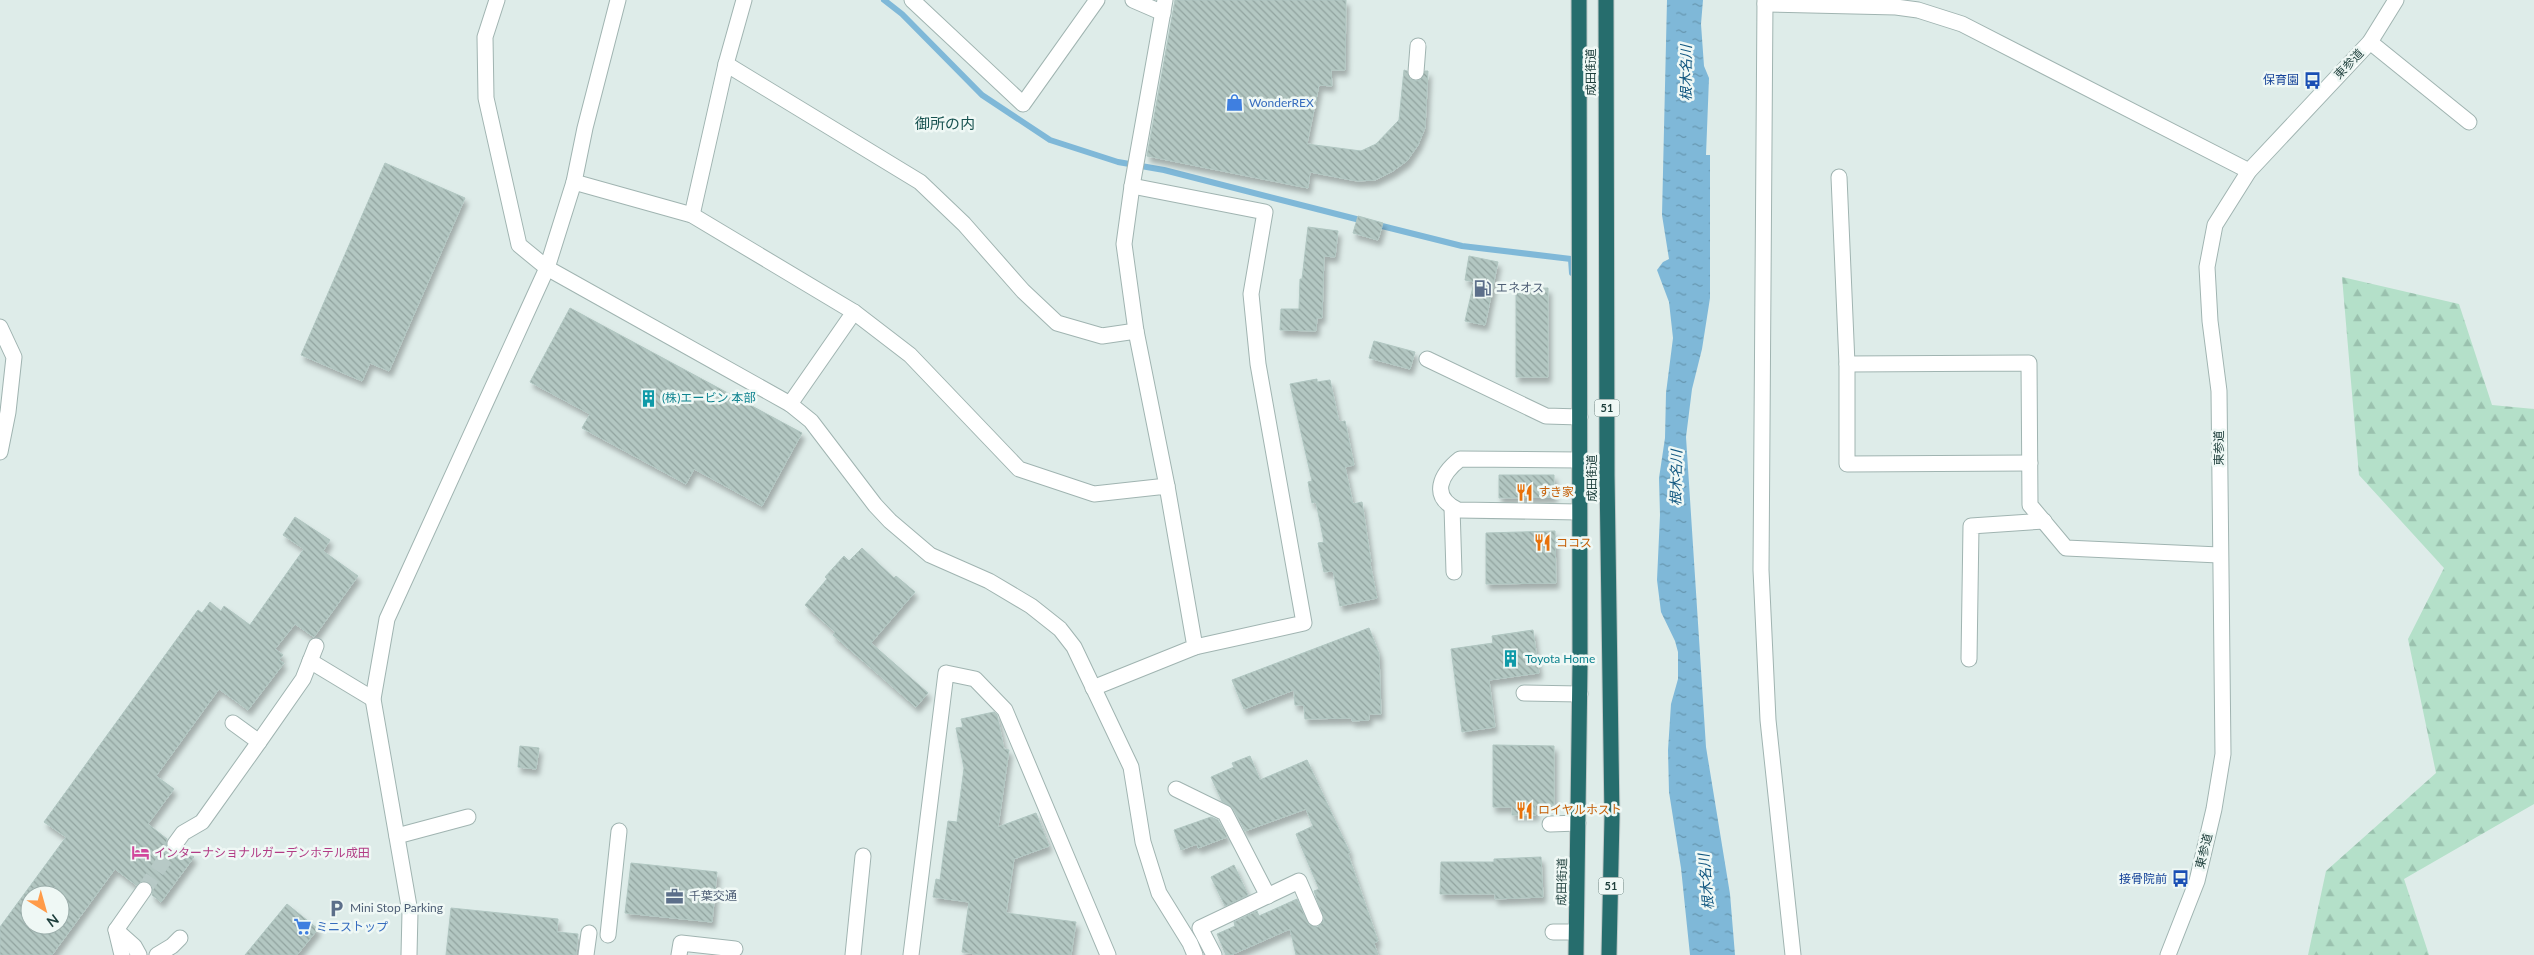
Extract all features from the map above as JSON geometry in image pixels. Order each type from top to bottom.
[{"type":"highway","name":"成田街道","points":[[1576,955],[1580,694],[1578,0]]},
{"type":"highway","name":"成田街道","points":[[1606,0],[1607,475],[1612,816],[1609,955]]},
{"type":"street","points":[[496,0],[485,37],[486,98],[519,244],[547,268],[790,404],[811,421],[875,505],[890,521],[930,556],[989,581],[1031,606],[1060,629],[1074,647],[1131,767],[1143,842],[1159,893],[1190,943],[1195,955]]},
{"type":"street","points":[[410,955],[410,912],[373,699],[387,619],[547,268],[574,182],[618,0]]},
{"type":"street","points":[[692,215],[726,64],[744,0]]},
{"type":"street","points":[[912,0],[1023,104],[1097,0]]},
{"type":"street","points":[[1132,0],[1164,6],[1138,151],[1124,244],[1136,331],[1196,646]]},
{"type":"street","name":"東参道","points":[[2168,955],[2197,881],[2214,809],[2223,754],[2219,555],[2219,391],[2210,321],[2207,267],[2215,225],[2249,171],[2370,42],[2396,0]]},
{"type":"street","points":[[1793,955],[1768,720],[1761,570],[1765,2],[1896,7],[1918,10],[1962,24],[2249,171]]},
{"type":"street","points":[[2370,42],[2469,122]]},
{"type":"street","points":[[1416,72],[1418,46]]},
{"type":"street","points":[[726,64],[920,182],[964,224],[1023,291],[1057,323],[1102,336],[1136,331]]},
{"type":"street","points":[[1838,177],[1847,364],[1847,464],[2030,463]]},
{"type":"street","points":[[574,182],[692,215],[854,312],[910,355],[1019,468],[1094,494],[1167,486]]},
{"type":"street","points":[[1093,688],[1196,646],[1304,623],[1258,364],[1250,294],[1265,212],[1133,183]]},
{"type":"street","points":[[790,404],[854,312]]},
{"type":"street","points":[[0,327],[14,357],[8,412],[0,452]]},
{"type":"street","points":[[1427,359],[1546,416],[1580,417]]},
{"type":"street","points":[[1847,364],[2029,363],[2030,505],[2066,548],[2219,555]]},
{"type":"street","points":[[1579,460],[1460,459],[1447,470],[1441,481],[1442,495],[1452,507],[1458,510],[1579,512]]},
{"type":"street","points":[[1452,507],[1454,572]]},
{"type":"street","points":[[1969,659],[1971,526],[2044,521]]},
{"type":"street","points":[[175,844],[183,833],[202,822],[259,742],[303,679],[316,646]]},
{"type":"street","points":[[310,661],[373,699]]},
{"type":"street","points":[[914,955],[946,673],[975,679],[1005,710],[1108,955]]},
{"type":"street","points":[[1524,693],[1580,694]]},
{"type":"street","points":[[233,723],[259,742]]},
{"type":"street","points":[[1176,788],[1226,814],[1268,896]]},
{"type":"street","points":[[397,836],[468,817]]},
{"type":"street","points":[[1550,824],[1578,823]]},
{"type":"street","points":[[608,935],[619,831]]},
{"type":"street","points":[[853,955],[863,856]]},
{"type":"street","points":[[1214,955],[1200,928],[1299,881],[1315,918]]},
{"type":"street","points":[[122,955],[116,930],[144,890]]},
{"type":"street","points":[[116,930],[134,946],[138,955]]},
{"type":"street","points":[[1553,932],[1576,932]]},
{"type":"street","points":[[586,955],[589,933]]},
{"type":"street","points":[[157,955],[172,946],[180,938]]},
{"type":"street","points":[[679,955],[681,943],[735,949]]},
{"type":"green space","points":[[2342,277],[2459,304],[2492,405],[2534,409],[2534,804],[2404,879],[2429,955],[2308,955],[2326,871],[2436,773],[2408,639],[2444,568],[2359,475]]},
{"type":"water","name":"根木名川","points":[[1667,0],[1703,0],[1701,24],[1704,66],[1709,78],[1706,155],[1710,155],[1710,298],[1702,349],[1692,389],[1686,437],[1706,747],[1730,894],[1735,955],[1690,955],[1681,868],[1669,792],[1668,750],[1671,704],[1678,679],[1678,652],[1675,641],[1661,612],[1657,580],[1660,515],[1659,478],[1665,438],[1666,393],[1673,338],[1669,302],[1657,270],[1663,262],[1669,259],[1662,215]]},
{"type":"building","name":"WonderREX","points":[[1175,0],[1346,0],[1345,70],[1331,70],[1332,86],[1319,85],[1307,144],[1361,151],[1376,144],[1399,120],[1404,70],[1407,71],[1410,79],[1416,81],[1420,80],[1425,71],[1428,71],[1425,128],[1418,145],[1407,161],[1375,180],[1357,181],[1310,172],[1308,188],[1147,156]]},
{"type":"building","points":[[385,163],[465,198],[389,371],[370,363],[362,381],[301,355]]},
{"type":"building","points":[[1358,216],[1383,223],[1378,240],[1353,233]]},
{"type":"building","points":[[1308,227],[1338,231],[1335,257],[1324,256],[1322,318],[1317,318],[1316,331],[1280,330],[1281,309],[1299,309],[1300,279],[1302,279]]},
{"type":"building","points":[[1469,256],[1498,262],[1485,325],[1465,321],[1474,282],[1465,280]]},
{"type":"building","points":[[1548,288],[1548,377],[1516,377],[1516,289]]},
{"type":"building","name":"(株)エービン 本部","points":[[570,308],[802,433],[762,506],[694,469],[686,484],[582,428],[590,414],[530,382]]},
{"type":"building","points":[[1374,341],[1415,352],[1410,369],[1369,358]]},
{"type":"building","points":[[1317,379],[1317,382],[1330,380],[1339,422],[1345,421],[1354,465],[1345,467],[1353,504],[1362,502],[1370,563],[1377,598],[1340,606],[1333,571],[1324,572],[1318,543],[1324,542],[1316,502],[1312,503],[1308,482],[1312,481],[1290,384]]},
{"type":"building","points":[[1499,475],[1554,475],[1554,497],[1499,498]]},
{"type":"building","name":"インターナショナルガーデンホテル成田","points":[[295,517],[330,540],[323,551],[358,576],[314,637],[295,624],[275,649],[283,655],[279,660],[284,663],[248,710],[219,689],[156,776],[174,789],[148,824],[167,839],[166,847],[170,852],[178,853],[183,849],[194,857],[161,902],[152,895],[153,890],[150,883],[144,881],[136,885],[115,869],[70,930],[70,885],[31,885],[66,837],[44,822],[198,610],[202,613],[210,602],[221,611],[224,606],[250,625],[304,549],[283,535]]},
{"type":"building","points":[[1555,531],[1556,583],[1486,584],[1486,533]]},
{"type":"building","points":[[862,548],[894,578],[896,576],[915,592],[871,643],[928,693],[916,707],[833,635],[835,632],[805,605],[827,579],[825,577],[844,556],[849,561]]},
{"type":"building","points":[[1369,628],[1379,654],[1381,714],[1369,714],[1369,720],[1352,721],[1352,718],[1305,719],[1304,705],[1295,705],[1294,690],[1244,709],[1232,680]]},
{"type":"building","points":[[1533,630],[1539,673],[1489,680],[1495,727],[1462,732],[1451,649],[1493,643],[1492,636]]},
{"type":"building","points":[[994,712],[997,715],[1004,749],[1009,750],[998,827],[1036,813],[1049,846],[1014,859],[1006,913],[1076,922],[1071,955],[982,955],[962,952],[969,902],[933,897],[936,879],[940,880],[948,821],[957,822],[964,768],[956,728],[963,727],[961,719]]},
{"type":"building","points":[[1493,745],[1554,746],[1554,805],[1535,805],[1536,815],[1512,815],[1512,807],[1493,807]]},
{"type":"building","points":[[520,746],[539,748],[536,769],[518,767]]},
{"type":"building","points":[[1250,756],[1260,780],[1307,760],[1350,853],[1348,854],[1378,941],[1374,943],[1378,955],[1296,955],[1290,929],[1231,955],[1226,955],[1217,934],[1235,926],[1234,922],[1257,911],[1259,916],[1297,899],[1309,925],[1318,927],[1324,920],[1314,891],[1319,889],[1296,834],[1313,826],[1306,809],[1245,831],[1233,808],[1222,801],[1211,777],[1234,767],[1232,763]]},
{"type":"building","points":[[1211,817],[1218,820],[1227,837],[1198,848],[1197,844],[1181,850],[1174,830]]},
{"type":"building","points":[[1541,857],[1543,897],[1495,899],[1495,894],[1440,894],[1441,862],[1494,862],[1494,859]]},
{"type":"building","points":[[631,863],[717,872],[712,922],[625,913]]},
{"type":"building","points":[[1234,865],[1248,895],[1225,906],[1211,877]]},
{"type":"building","name":"インターナショナルガーデンホテル成田","points":[[20,900],[20,935],[67,935],[52,955],[0,955],[0,927]]},
{"type":"building","points":[[287,904],[318,929],[297,955],[245,955]]},
{"type":"building","points":[[451,908],[558,919],[557,932],[578,934],[576,955],[446,955]]},
{"type":"waterway","points":[[884,0],[902,14],[982,95],[1050,140],[1118,162],[1164,170],[1364,221]]},
{"type":"waterway","points":[[1374,224],[1462,246],[1571,259],[1572,273]]},
{"type":"tunnel","points":[[144,890],[175,844]]},
{"type":"place","name":"保育園","points":[[2313,80]]},
{"type":"place","name":"WonderREX","points":[[1235,103]]},
{"type":"place","name":"エネオス","points":[[1482,288]]},
{"type":"place","name":"(株)エービン 本部","points":[[648,398]]},
{"type":"place","name":"すき家","points":[[1524,492]]},
{"type":"place","name":"ココス","points":[[1542,543]]},
{"type":"place","name":"Toyota Home","points":[[1511,659]]},
{"type":"place","name":"ロイヤルホスト","points":[[1524,810]]},
{"type":"place","name":"インターナショナルガーデンホテル成田","points":[[140,853]]},
{"type":"place","name":"接骨院前","points":[[2181,879]]},
{"type":"place","name":"千葉交通","points":[[675,896]]},
{"type":"place","name":"Mini Stop Parking","points":[[336,908]]},
{"type":"place","name":"ミニストップ","points":[[302,927]]},
{"type":"district","name":"御所の内","points":[[945,124]]}]
